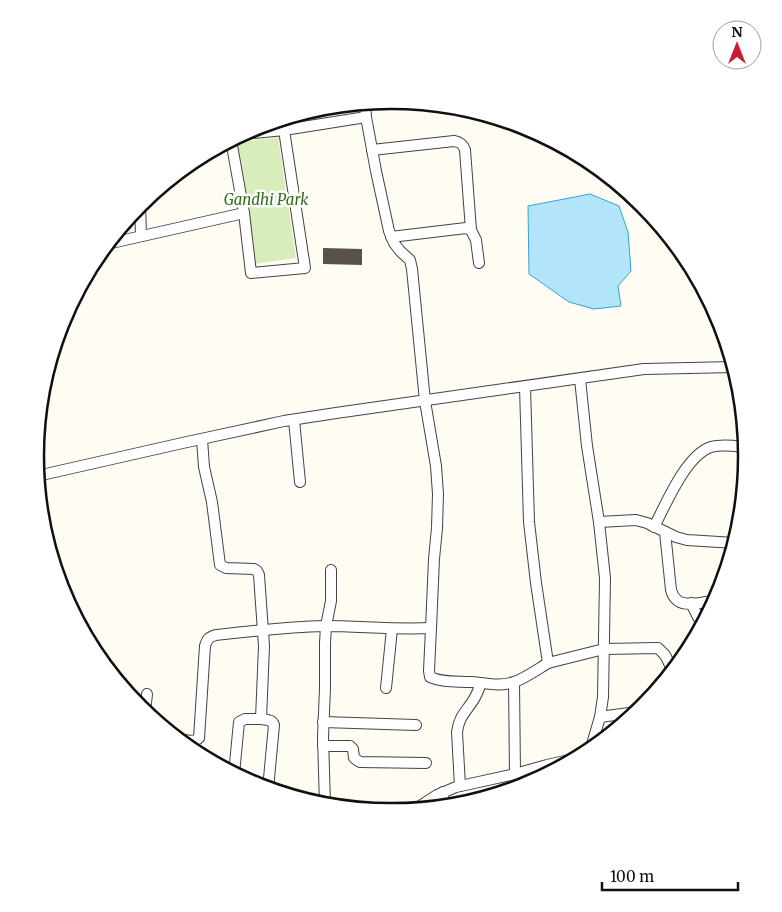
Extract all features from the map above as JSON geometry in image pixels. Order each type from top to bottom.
[{"type":"street","points":[[365,109],[378,180],[391,237],[400,251],[410,260],[412,269],[425,401],[436,466],[438,494],[428,671],[430,677],[442,681],[489,685],[514,682],[548,663],[604,649],[658,648],[665,655],[669,663]]},
{"type":"street","points":[[267,132],[366,117]]},
{"type":"street","points":[[232,147],[252,273],[305,268],[284,130]]},
{"type":"street","points":[[372,150],[454,141],[463,145],[465,150],[471,230],[476,240],[479,263]]},
{"type":"street","points":[[119,241],[244,213]]},
{"type":"street","points":[[140,215],[141,236]]},
{"type":"street","points":[[391,237],[459,228],[471,230]]},
{"type":"street","points":[[44,474],[294,420],[644,369],[726,367]]},
{"type":"street","points":[[580,379],[605,578],[603,697],[600,717],[594,737]]},
{"type":"street","points":[[525,387],[529,522],[548,663]]},
{"type":"street","points":[[294,420],[300,482]]},
{"type":"street","points":[[202,439],[204,467],[212,502],[220,566],[226,568],[251,568],[257,571],[260,582],[264,646],[261,719]]},
{"type":"street","points":[[654,527],[681,477],[696,456],[713,446],[738,446]]},
{"type":"street","points":[[599,522],[636,520],[687,540],[727,543]]},
{"type":"street","points":[[665,532],[671,590],[674,597],[677,601],[684,603],[706,601]]},
{"type":"street","points":[[324,797],[323,722],[326,626],[330,608],[331,570]]},
{"type":"street","points":[[691,603],[698,618]]},
{"type":"street","points":[[193,741],[199,738],[205,646],[206,641],[210,637],[263,630],[326,626],[392,629],[431,628]]},
{"type":"street","points":[[386,688],[392,629]]},
{"type":"street","points":[[514,682],[515,774]]},
{"type":"street","points":[[460,786],[458,723],[461,716],[474,700],[481,683]]},
{"type":"street","points":[[146,703],[147,694]]},
{"type":"street","points":[[600,717],[624,714]]},
{"type":"street","points":[[235,766],[239,722],[245,719],[270,720],[274,725],[269,781]]},
{"type":"street","points":[[323,722],[416,725]]},
{"type":"street","points":[[323,746],[352,747],[354,758],[360,762],[426,762]]},
{"type":"street","points":[[429,801],[444,792],[460,786],[551,764]]},
{"type":"street","points":[[444,792],[444,799]]},
{"type":"green space","name":"Gandhi Park","points":[[278,137],[296,258],[255,264],[237,145],[245,141]]},
{"type":"water","points":[[590,194],[619,206],[628,232],[631,271],[618,286],[621,306],[594,309],[569,302],[529,274],[528,206]]},
{"type":"building","points":[[323,248],[362,249],[362,265],[323,264]]}]
